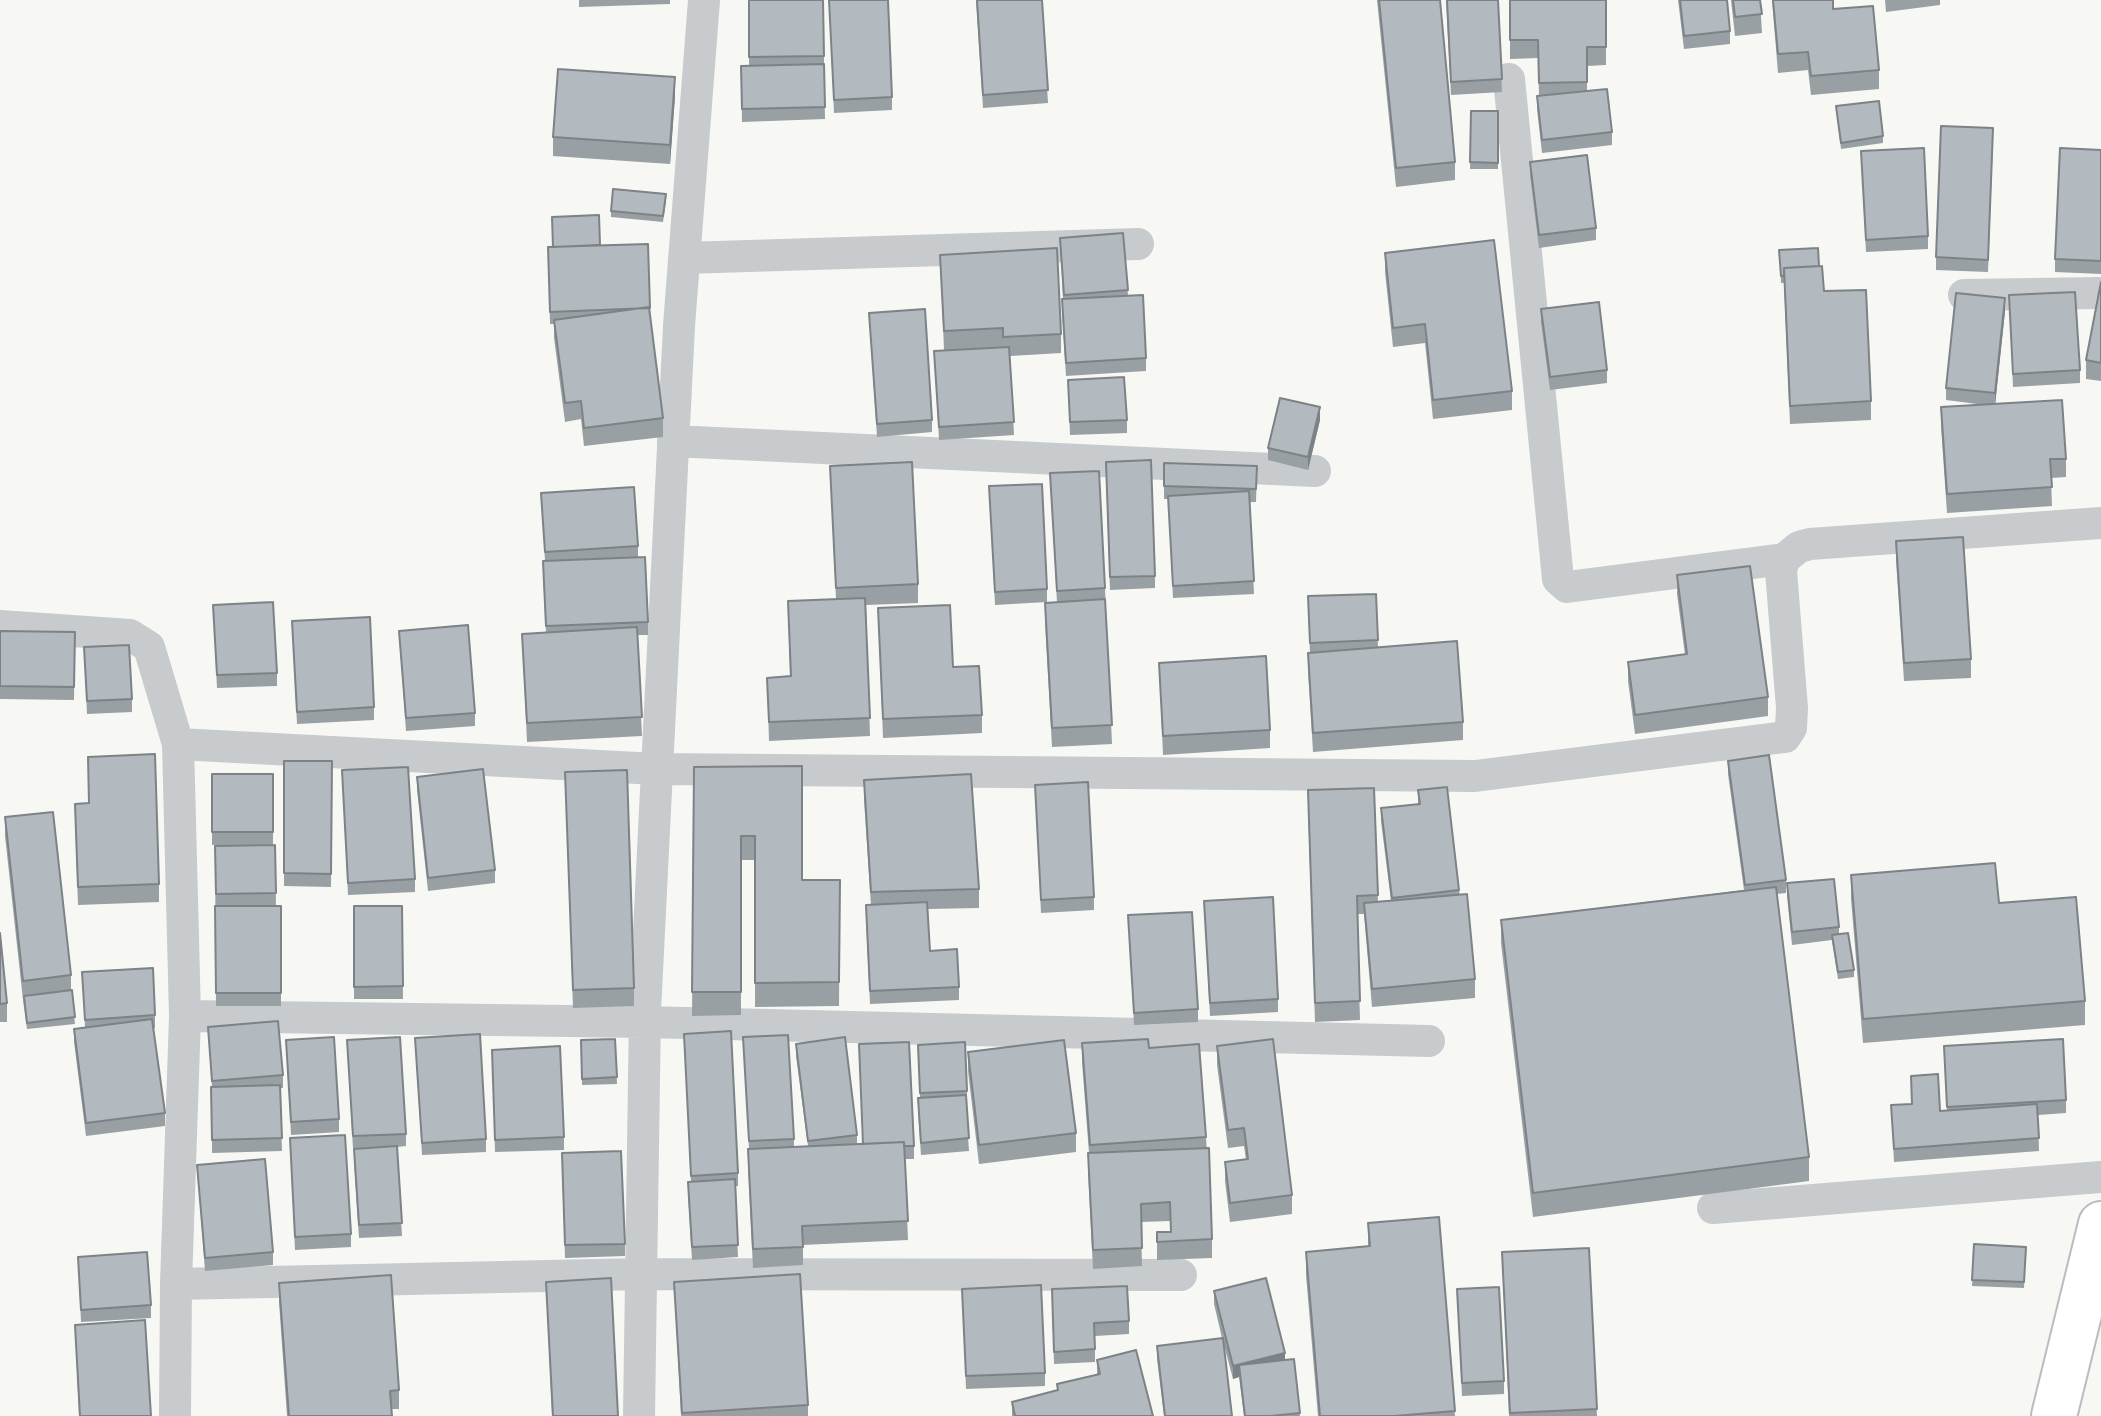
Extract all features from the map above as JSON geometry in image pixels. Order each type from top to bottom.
[{"type":"highway","points":[[2054,1416],[2096,1242]]},
{"type":"street","points":[[639,1416],[644,1022],[673,441],[704,0]]},
{"type":"street","points":[[1509,79],[1558,579],[1567,587],[1784,559],[1799,547],[1810,544],[2101,523]]},
{"type":"street","points":[[684,258],[1138,244]]},
{"type":"street","points":[[1964,295],[2101,293]]},
{"type":"street","points":[[673,441],[1315,471]]},
{"type":"street","points":[[178,744],[657,769],[1475,776],[1780,739],[1788,735],[1792,716],[1781,571],[1784,559]]},
{"type":"street","points":[[0,626],[130,635],[149,647],[178,744],[185,1016],[175,1416]]},
{"type":"street","points":[[185,1016],[644,1022],[1429,1041]]},
{"type":"street","points":[[1713,1208],[2101,1177]]},
{"type":"street","points":[[176,1284],[641,1274],[1181,1275]]},
{"type":"building","points":[[749,0],[823,0],[824,56],[749,57]]},
{"type":"building","points":[[829,0],[888,0],[892,97],[834,100]]},
{"type":"building","points":[[977,0],[1042,0],[1048,90],[983,95]]},
{"type":"building","points":[[1379,0],[1440,0],[1455,162],[1396,168]]},
{"type":"building","points":[[1447,0],[1498,0],[1502,79],[1451,82]]},
{"type":"building","points":[[1510,0],[1606,0],[1606,47],[1587,47],[1587,82],[1539,83],[1538,40],[1510,40]]},
{"type":"building","points":[[1680,0],[1727,0],[1730,31],[1684,36]]},
{"type":"building","points":[[1733,0],[1760,0],[1762,14],[1735,17]]},
{"type":"building","points":[[1773,0],[1833,0],[1833,9],[1873,6],[1879,70],[1811,76],[1808,52],[1778,54]]},
{"type":"building","points":[[824,64],[825,107],[742,109],[741,66]]},
{"type":"building","points":[[558,69],[675,77],[670,145],[553,137]]},
{"type":"building","points":[[1607,89],[1612,132],[1542,140],[1537,96]]},
{"type":"building","points":[[1879,101],[1883,136],[1841,143],[1836,106]]},
{"type":"building","points":[[1471,111],[1498,111],[1498,163],[1470,162]]},
{"type":"building","points":[[1941,126],[1993,128],[1988,260],[1936,257]]},
{"type":"building","points":[[1924,148],[1928,236],[1866,240],[1861,151]]},
{"type":"building","points":[[2060,148],[2101,150],[2101,261],[2055,259]]},
{"type":"building","points":[[1587,155],[1596,228],[1539,235],[1530,162]]},
{"type":"building","points":[[613,189],[666,194],[663,216],[611,211]]},
{"type":"building","points":[[599,215],[600,245],[553,247],[552,217]]},
{"type":"building","points":[[1123,233],[1128,290],[1064,295],[1060,238]]},
{"type":"building","points":[[1494,240],[1512,391],[1433,400],[1425,324],[1393,328],[1385,253]]},
{"type":"building","points":[[648,244],[650,308],[550,312],[548,247]]},
{"type":"building","points":[[1057,248],[1061,334],[1003,337],[1003,328],[944,331],[940,255]]},
{"type":"building","points":[[1818,248],[1819,266],[1784,268],[1784,276],[1781,276],[1779,250]]},
{"type":"building","points":[[1822,266],[1824,291],[1866,290],[1871,401],[1790,406],[1784,268]]},
{"type":"building","points":[[2101,282],[2101,363],[2086,360]]},
{"type":"building","points":[[2075,292],[2080,370],[2013,374],[2009,295]]},
{"type":"building","points":[[1956,293],[2005,298],[1995,393],[1946,388]]},
{"type":"building","points":[[1143,295],[1146,358],[1066,363],[1062,299]]},
{"type":"building","points":[[1599,302],[1607,370],[1550,377],[1541,309]]},
{"type":"building","points":[[649,307],[663,418],[584,428],[581,401],[565,403],[554,320]]},
{"type":"building","points":[[925,309],[932,420],[877,424],[869,313]]},
{"type":"building","points":[[1009,347],[1014,422],[939,427],[934,351]]},
{"type":"building","points":[[1124,377],[1127,420],[1070,422],[1068,380]]},
{"type":"building","points":[[1280,398],[1320,407],[1308,457],[1268,448]]},
{"type":"building","points":[[2062,400],[2066,459],[2050,459],[2052,487],[1947,494],[1941,407]]},
{"type":"building","points":[[1151,460],[1155,576],[1110,577],[1106,462]]},
{"type":"building","points":[[912,462],[918,584],[836,588],[830,466]]},
{"type":"building","points":[[1164,463],[1257,466],[1256,489],[1164,486]]},
{"type":"building","points":[[1099,471],[1105,588],[1057,591],[1050,473]]},
{"type":"building","points":[[1042,484],[1047,589],[995,592],[989,486]]},
{"type":"building","points":[[634,487],[638,546],[545,552],[541,493]]},
{"type":"building","points":[[1249,491],[1254,581],[1173,586],[1168,496]]},
{"type":"building","points":[[1963,537],[1971,659],[1904,663],[1896,541]]},
{"type":"building","points":[[645,557],[648,622],[546,626],[543,561]]},
{"type":"building","points":[[1750,566],[1768,697],[1635,715],[1628,662],[1687,654],[1677,575]]},
{"type":"building","points":[[1376,594],[1378,640],[1310,643],[1308,596]]},
{"type":"building","points":[[865,598],[870,718],[769,722],[767,678],[791,676],[788,601]]},
{"type":"building","points":[[1105,599],[1112,725],[1052,728],[1045,603]]},
{"type":"building","points":[[273,602],[277,673],[217,675],[213,605]]},
{"type":"building","points":[[950,605],[953,667],[979,666],[982,715],[883,719],[878,608]]},
{"type":"building","points":[[370,617],[374,707],[297,712],[292,621]]},
{"type":"building","points":[[468,625],[475,713],[406,718],[399,631]]},
{"type":"building","points":[[637,627],[642,717],[527,723],[522,634]]},
{"type":"building","points":[[0,631],[75,632],[74,687],[0,686]]},
{"type":"building","points":[[1457,641],[1463,722],[1313,733],[1308,653]]},
{"type":"building","points":[[129,645],[132,699],[87,701],[84,647]]},
{"type":"building","points":[[1266,656],[1270,730],[1163,736],[1159,663]]},
{"type":"building","points":[[155,754],[159,884],[78,887],[75,804],[89,803],[88,757]]},
{"type":"building","points":[[1769,755],[1786,880],[1745,885],[1728,761]]},
{"type":"building","points":[[284,761],[332,761],[331,874],[284,873]]},
{"type":"building","points":[[802,766],[802,880],[840,880],[839,982],[755,983],[755,836],[741,836],[741,992],[692,992],[694,767]]},
{"type":"building","points":[[408,767],[415,879],[348,883],[342,770]]},
{"type":"building","points":[[483,769],[495,870],[428,878],[417,777]]},
{"type":"building","points":[[627,770],[634,988],[573,990],[565,772]]},
{"type":"building","points":[[212,774],[273,774],[273,832],[212,832]]},
{"type":"building","points":[[971,774],[979,889],[871,892],[864,780]]},
{"type":"building","points":[[1088,782],[1094,897],[1041,900],[1035,785]]},
{"type":"building","points":[[1447,787],[1459,890],[1392,898],[1381,808],[1420,804],[1418,790]]},
{"type":"building","points":[[1374,788],[1378,895],[1357,896],[1360,1001],[1315,1003],[1308,790]]},
{"type":"building","points":[[53,812],[71,975],[23,981],[5,817]]},
{"type":"building","points":[[275,845],[276,893],[216,894],[215,846]]},
{"type":"building","points":[[1995,863],[1999,903],[2076,897],[2085,1001],[1863,1019],[1851,875]]},
{"type":"building","points":[[1834,879],[1839,927],[1792,932],[1787,883]]},
{"type":"building","points":[[1776,887],[1809,1157],[1533,1193],[1501,920]]},
{"type":"building","points":[[1467,894],[1475,979],[1372,989],[1364,903]]},
{"type":"building","points":[[1273,897],[1278,999],[1210,1003],[1204,901]]},
{"type":"building","points":[[927,902],[930,951],[957,949],[959,987],[870,991],[866,905]]},
{"type":"building","points":[[215,906],[281,906],[281,993],[216,993]]},
{"type":"building","points":[[354,906],[402,906],[403,986],[354,987]]},
{"type":"building","points":[[1192,912],[1198,1009],[1134,1013],[1128,915]]},
{"type":"building","points":[[0,933],[7,1003],[0,1004]]},
{"type":"building","points":[[1848,933],[1854,970],[1838,972],[1832,935]]},
{"type":"building","points":[[153,968],[155,1015],[85,1020],[82,972]]},
{"type":"building","points":[[72,990],[75,1017],[27,1023],[24,996]]},
{"type":"building","points":[[152,1019],[165,1113],[86,1123],[74,1029]]},
{"type":"building","points":[[278,1021],[283,1075],[212,1081],[208,1027]]},
{"type":"building","points":[[731,1031],[738,1173],[691,1176],[684,1034]]},
{"type":"building","points":[[480,1034],[486,1139],[422,1143],[415,1038]]},
{"type":"building","points":[[788,1035],[794,1139],[749,1141],[743,1037]]},
{"type":"building","points":[[334,1037],[339,1119],[291,1122],[286,1040]]},
{"type":"building","points":[[400,1037],[406,1134],[353,1136],[347,1040]]},
{"type":"building","points":[[845,1037],[857,1135],[808,1141],[796,1044]]},
{"type":"building","points":[[615,1039],[617,1077],[582,1079],[581,1040]]},
{"type":"building","points":[[1148,1039],[1149,1048],[1199,1044],[1206,1137],[1090,1145],[1082,1043]]},
{"type":"building","points":[[1273,1039],[1292,1195],[1230,1203],[1225,1162],[1248,1159],[1244,1128],[1228,1130],[1217,1046]]},
{"type":"building","points":[[2063,1039],[2066,1100],[1947,1107],[1944,1046]]},
{"type":"building","points":[[1064,1040],[1076,1133],[979,1145],[968,1052]]},
{"type":"building","points":[[909,1042],[914,1146],[904,1146],[904,1142],[863,1144],[859,1044]]},
{"type":"building","points":[[965,1042],[967,1091],[920,1093],[918,1045]]},
{"type":"building","points":[[560,1046],[564,1137],[495,1140],[492,1050]]},
{"type":"building","points":[[1938,1074],[1940,1111],[2037,1104],[2039,1138],[1894,1149],[1891,1105],[1912,1104],[1911,1076]]},
{"type":"building","points":[[280,1085],[282,1138],[212,1140],[211,1087]]},
{"type":"building","points":[[966,1095],[969,1138],[921,1143],[918,1098]]},
{"type":"building","points":[[345,1135],[351,1234],[295,1237],[290,1138]]},
{"type":"building","points":[[904,1142],[908,1221],[802,1226],[803,1247],[753,1249],[748,1149]]},
{"type":"building","points":[[397,1146],[402,1223],[359,1225],[354,1149]]},
{"type":"building","points":[[1209,1148],[1212,1239],[1157,1242],[1157,1232],[1171,1232],[1170,1202],[1141,1204],[1142,1248],[1093,1250],[1088,1153]]},
{"type":"building","points":[[621,1151],[625,1244],[565,1245],[562,1153]]},
{"type":"building","points":[[265,1159],[273,1252],[205,1258],[197,1165]]},
{"type":"building","points":[[735,1179],[738,1245],[692,1247],[688,1182]]},
{"type":"building","points":[[1439,1217],[1455,1411],[1394,1416],[1320,1416],[1306,1252],[1370,1246],[1368,1223]]},
{"type":"building","points":[[1974,1244],[2026,1247],[2024,1282],[1972,1280]]},
{"type":"building","points":[[1589,1248],[1597,1409],[1510,1413],[1502,1252]]},
{"type":"building","points":[[147,1252],[151,1305],[81,1310],[78,1257]]},
{"type":"building","points":[[800,1274],[808,1405],[682,1413],[674,1282]]},
{"type":"building","points":[[391,1275],[399,1390],[390,1391],[392,1416],[289,1416],[279,1283]]},
{"type":"building","points":[[611,1278],[618,1416],[553,1416],[546,1282]]},
{"type":"building","points":[[1266,1278],[1285,1353],[1233,1366],[1214,1291]]},
{"type":"building","points":[[1041,1285],[1045,1373],[966,1376],[962,1289]]},
{"type":"building","points":[[1127,1286],[1129,1321],[1094,1323],[1095,1349],[1054,1352],[1052,1289]]},
{"type":"building","points":[[1499,1287],[1504,1381],[1462,1383],[1457,1289]]},
{"type":"building","points":[[145,1320],[151,1416],[80,1416],[75,1325]]},
{"type":"building","points":[[1223,1338],[1232,1416],[1165,1416],[1157,1346]]},
{"type":"building","points":[[1136,1350],[1153,1416],[1015,1416],[1012,1402],[1058,1390],[1057,1384],[1100,1374],[1097,1360]]},
{"type":"building","points":[[1294,1359],[1300,1413],[1245,1416],[1239,1365]]}]
